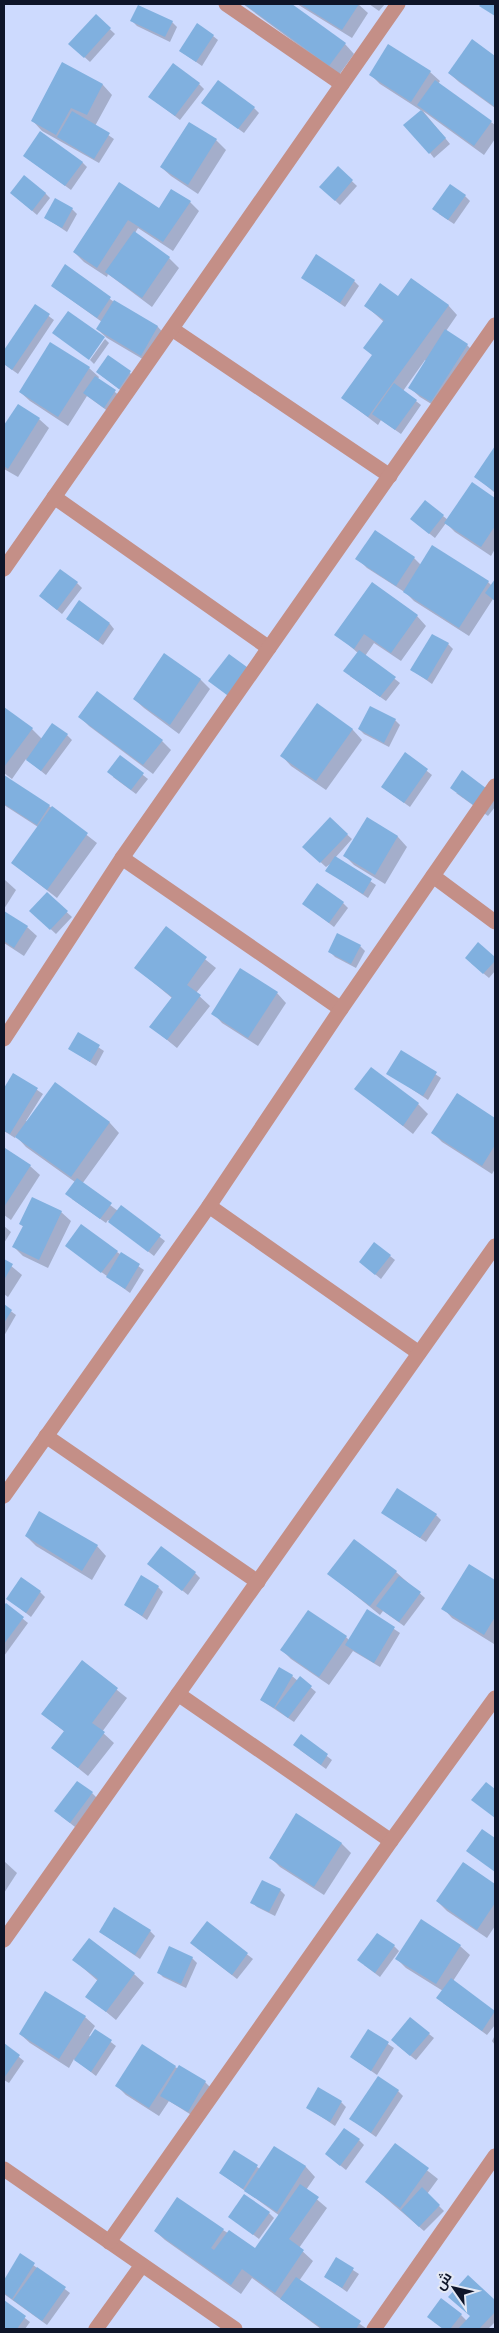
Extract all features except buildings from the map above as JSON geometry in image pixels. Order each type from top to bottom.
[{"type":"street","points":[[226,4],[342,84]]},
{"type":"street","points":[[4,569],[398,4]]},
{"type":"street","points":[[4,1039],[122,858],[495,325]]},
{"type":"street","points":[[172,329],[390,476]]},
{"type":"street","points":[[54,497],[269,648]]},
{"type":"street","points":[[4,1496],[209,1206],[341,1009],[495,786]]},
{"type":"street","points":[[122,858],[341,1009]]},
{"type":"street","points":[[433,876],[495,922]]},
{"type":"street","points":[[209,1206],[419,1353]]},
{"type":"street","points":[[4,1940],[495,1246]]},
{"type":"street","points":[[46,1436],[258,1582]]},
{"type":"street","points":[[178,1694],[391,1841]]},
{"type":"street","points":[[109,2242],[391,1841],[495,1698]]},
{"type":"street","points":[[374,2329],[495,2156]]},
{"type":"street","points":[[4,2169],[235,2329]]},
{"type":"street","points":[[96,2329],[142,2265]]}]
